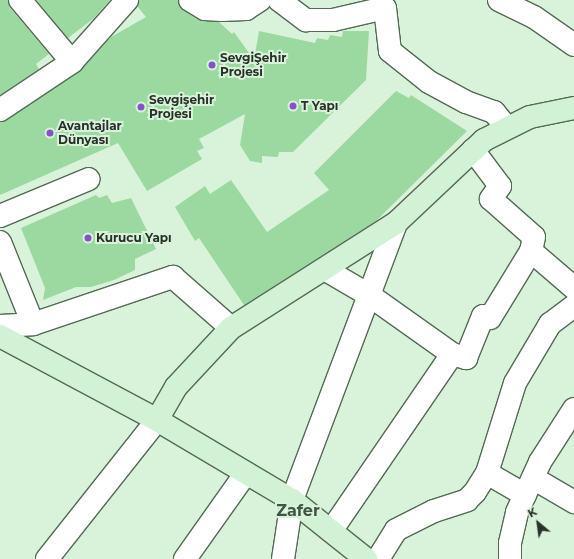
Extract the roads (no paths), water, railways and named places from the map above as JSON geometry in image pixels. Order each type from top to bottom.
[{"type":"street","points":[[20,0],[72,62]]},
{"type":"street","points":[[0,110],[72,62],[127,0]]},
{"type":"street","points":[[190,0],[205,9],[221,10],[246,9],[260,0]]},
{"type":"street","points":[[279,0],[306,20],[333,20],[385,8],[390,51],[429,82],[466,102],[494,112],[506,127]]},
{"type":"street","points":[[513,3],[574,45]]},
{"type":"street","points":[[47,559],[157,420],[176,387],[231,328],[326,270],[396,223],[473,150],[506,127],[548,112],[574,108]]},
{"type":"street","points":[[326,270],[369,295],[452,354],[466,358],[483,316],[490,318],[531,251],[534,237],[491,199],[500,186],[473,150]]},
{"type":"street","points":[[0,216],[89,179]]},
{"type":"street","points":[[283,559],[292,500],[396,223]]},
{"type":"street","points":[[0,242],[33,324]]},
{"type":"street","points":[[531,251],[574,288]]},
{"type":"street","points":[[0,326],[33,324],[174,277],[231,328]]},
{"type":"street","points":[[378,559],[396,530],[434,511],[467,500],[487,473],[515,382],[550,324],[574,306]]},
{"type":"street","points":[[0,336],[157,420],[292,500],[366,559]]},
{"type":"street","points":[[331,531],[452,354]]},
{"type":"street","points":[[510,559],[510,543],[517,512],[529,486],[574,410]]},
{"type":"street","points":[[185,559],[246,473]]},
{"type":"street","points":[[487,473],[574,502]]},
{"type":"place","name":"SevgiŞehir Projesi","points":[[212,65]]},
{"type":"place","name":"T Yapı","points":[[293,106]]},
{"type":"place","name":"Sevgişehir Projesi","points":[[141,107]]},
{"type":"place","name":"Avantajlar Dünyası","points":[[50,133]]},
{"type":"place","name":"Kurucu Yapı","points":[[88,238]]},
{"type":"district","name":"Zafer","points":[[298,511]]}]
